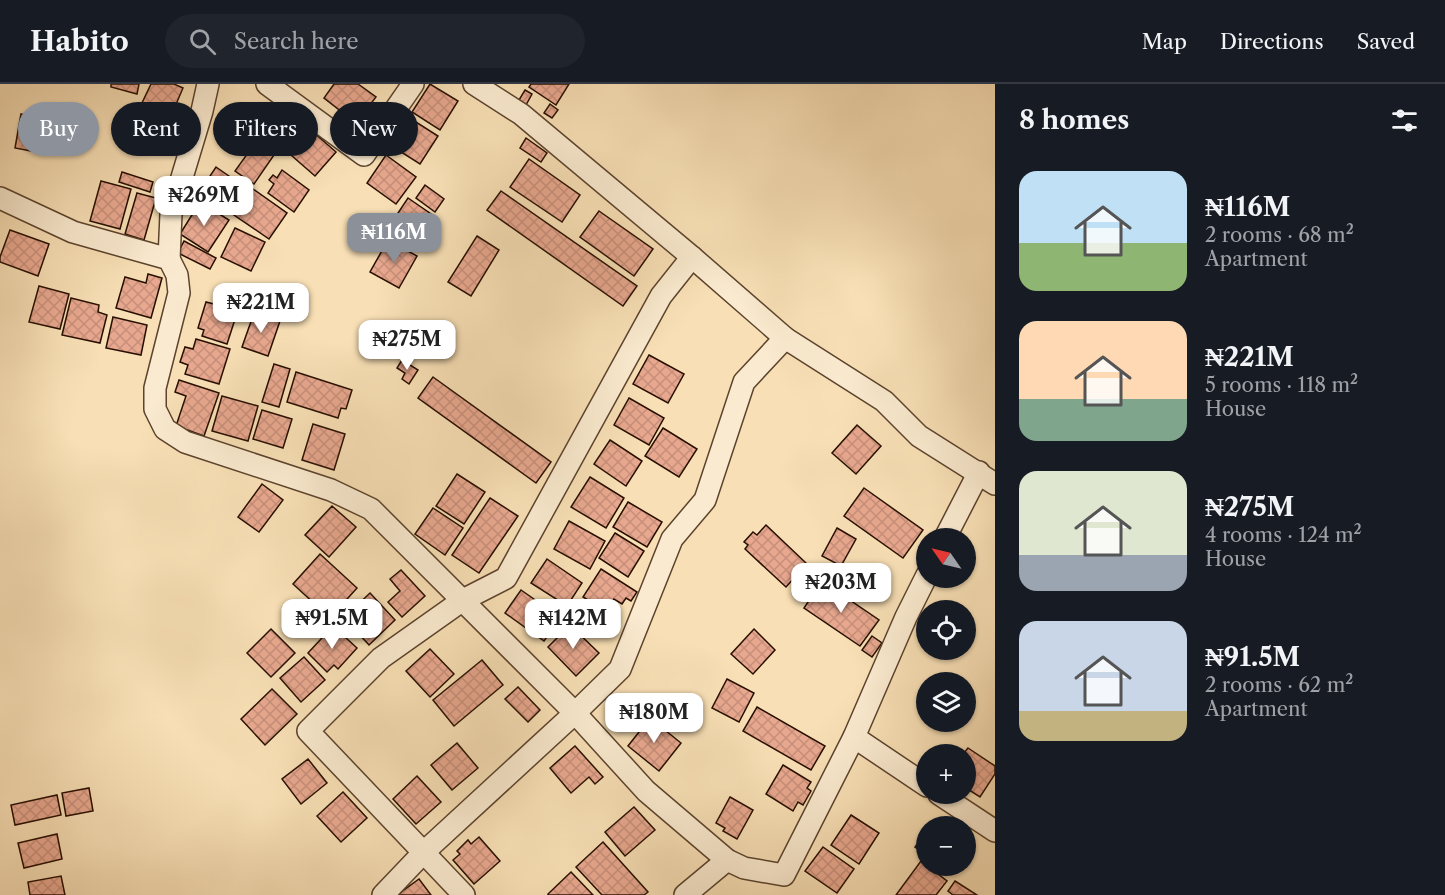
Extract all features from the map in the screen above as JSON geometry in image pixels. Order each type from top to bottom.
[{"type":"street","points":[[208,84],[171,214],[169,260],[177,274],[179,293],[155,388],[155,409],[165,429],[186,442],[331,490],[371,508],[575,713],[646,791],[727,860],[744,868],[784,875],[854,737],[920,588]]},
{"type":"street","points":[[267,84],[364,156],[413,84]]},
{"type":"street","points":[[474,84],[521,114],[785,338],[884,401],[919,436],[987,478],[952,528]]},
{"type":"street","points":[[0,198],[73,232],[169,260]]},
{"type":"street","points":[[464,895],[308,731],[381,658],[463,600],[506,578],[661,296],[692,257]]},
{"type":"street","points":[[382,895],[424,852],[620,669],[672,539],[705,500],[744,382],[785,338]]},
{"type":"street","points":[[854,737],[916,779]]},
{"type":"street","points":[[954,804],[995,831]]},
{"type":"street","points":[[685,895],[727,860]]},
{"type":"building","points":[[111,84],[139,84],[137,94],[111,87]]},
{"type":"building","points":[[151,84],[174,84],[183,88],[177,102],[142,102]]},
{"type":"building","points":[[334,84],[358,84],[376,97],[372,102],[330,103],[324,98]]},
{"type":"building","points":[[430,84],[458,101],[440,130],[418,116],[418,103]]},
{"type":"building","points":[[531,84],[569,84],[556,105],[529,87]]},
{"type":"building","points":[[525,90],[532,94],[526,105],[519,100]]},
{"type":"building","points":[[550,104],[558,110],[552,118],[544,113]]},
{"type":"building","points":[[418,123],[438,136],[420,164],[407,156],[418,156]]},
{"type":"building","points":[[18,131],[18,149],[15,148]]},
{"type":"building","points":[[318,136],[330,147],[330,156],[332,156],[315,176],[292,156],[318,156]]},
{"type":"building","points":[[526,138],[547,153],[541,162],[520,148]]},
{"type":"building","points":[[246,156],[273,156],[254,184],[235,171]]},
{"type":"building","points":[[385,156],[416,177],[396,204],[367,183]]},
{"type":"building","points":[[529,159],[580,195],[562,222],[510,187]]},
{"type":"building","points":[[216,167],[246,188],[228,214],[198,194]]},
{"type":"building","points":[[282,170],[309,190],[294,212],[268,193],[274,184],[269,180],[273,175],[277,178]]},
{"type":"building","points":[[122,172],[153,182],[150,192],[119,182]]},
{"type":"building","points":[[101,181],[131,189],[120,229],[90,221]]},
{"type":"building","points":[[425,185],[444,199],[435,212],[416,198]]},
{"type":"building","points":[[253,189],[287,213],[269,239],[234,215]]},
{"type":"building","points":[[501,191],[637,286],[623,306],[487,210]]},
{"type":"building","points":[[137,193],[156,198],[144,240],[125,234]]},
{"type":"building","points":[[408,198],[434,216],[422,234],[396,216]]},
{"type":"building","points":[[200,202],[229,220],[208,252],[180,234]]},
{"type":"building","points":[[599,211],[653,249],[634,276],[580,237]]},
{"type":"building","points":[[235,228],[265,242],[251,271],[221,257]]},
{"type":"building","points":[[10,230],[49,244],[38,276],[0,262]]},
{"type":"building","points":[[477,236],[499,250],[471,296],[448,282]]},
{"type":"building","points":[[388,240],[417,256],[399,288],[370,272]]},
{"type":"building","points":[[184,241],[216,258],[210,269],[178,253]]},
{"type":"building","points":[[148,274],[162,278],[151,318],[116,308],[125,277],[146,283]]},
{"type":"building","points":[[39,286],[69,294],[60,329],[29,322]]},
{"type":"building","points":[[217,296],[230,300],[228,307],[238,310],[227,344],[202,336],[204,330],[198,328],[206,302],[214,304]]},
{"type":"building","points":[[71,298],[99,305],[98,312],[107,315],[100,343],[62,335]]},
{"type":"building","points":[[254,313],[280,321],[268,356],[242,347]]},
{"type":"building","points":[[113,317],[147,325],[141,355],[106,348]]},
{"type":"building","points":[[196,339],[230,349],[219,384],[185,374],[188,365],[180,362],[185,347],[193,349]]},
{"type":"building","points":[[649,355],[684,374],[668,403],[633,384]]},
{"type":"building","points":[[402,360],[418,370],[409,384],[402,379],[405,373],[397,368]]},
{"type":"building","points":[[274,364],[290,369],[279,407],[262,402]]},
{"type":"building","points":[[296,372],[352,390],[346,409],[341,408],[338,418],[287,402]]},
{"type":"building","points":[[433,377],[551,462],[536,483],[418,398]]},
{"type":"building","points":[[179,380],[219,393],[204,436],[176,426],[186,396],[175,392]]},
{"type":"building","points":[[222,396],[258,406],[248,441],[212,431]]},
{"type":"building","points":[[629,398],[664,418],[649,445],[614,425]]},
{"type":"building","points":[[262,410],[292,419],[283,448],[253,439]]},
{"type":"building","points":[[313,424],[345,434],[334,470],[302,460]]},
{"type":"building","points":[[857,425],[881,446],[856,474],[832,453]]},
{"type":"building","points":[[663,428],[697,449],[679,477],[645,456]]},
{"type":"building","points":[[610,440],[642,461],[626,486],[594,464]]},
{"type":"building","points":[[457,474],[485,492],[464,524],[436,506]]},
{"type":"building","points":[[590,477],[624,498],[606,528],[571,507]]},
{"type":"building","points":[[262,484],[283,500],[259,532],[238,517]]},
{"type":"building","points":[[864,488],[920,528],[916,528],[916,540],[903,558],[844,516]]},
{"type":"building","points":[[490,498],[518,516],[479,573],[452,555]]},
{"type":"building","points":[[628,502],[662,522],[647,547],[613,527]]},
{"type":"building","points":[[332,506],[356,527],[329,557],[305,535]]},
{"type":"building","points":[[433,508],[463,528],[445,555],[415,534]]},
{"type":"building","points":[[569,521],[605,541],[590,569],[554,549]]},
{"type":"building","points":[[766,525],[807,564],[786,587],[745,549],[748,545],[744,542],[753,532],[757,535]]},
{"type":"building","points":[[837,528],[856,539],[841,566],[822,556]]},
{"type":"building","points":[[615,533],[644,551],[628,577],[599,558]]},
{"type":"building","points":[[320,554],[357,588],[330,618],[293,584]]},
{"type":"building","points":[[547,559],[582,583],[567,606],[531,583]]},
{"type":"building","points":[[601,569],[637,592],[631,601],[626,598],[622,604],[614,599],[607,612],[583,597]]},
{"type":"building","points":[[401,570],[425,596],[402,617],[388,602],[400,591],[390,579]]},
{"type":"building","points":[[822,581],[879,620],[860,646],[804,608]]},
{"type":"building","points":[[521,590],[561,618],[544,641],[505,613]]},
{"type":"building","points":[[370,593],[395,620],[369,645],[344,618]]},
{"type":"building","points":[[570,625],[599,653],[576,676],[548,647]]},
{"type":"building","points":[[333,626],[357,648],[338,669],[334,665],[327,672],[308,653]]},
{"type":"building","points":[[271,629],[295,653],[271,677],[247,653]]},
{"type":"building","points":[[754,629],[775,650],[753,674],[731,654]]},
{"type":"building","points":[[872,636],[882,643],[872,657],[862,650]]},
{"type":"building","points":[[430,649],[454,674],[430,697],[406,671]]},
{"type":"building","points":[[304,657],[325,680],[301,702],[280,678]]},
{"type":"building","points":[[482,660],[503,685],[454,726],[433,700]]},
{"type":"building","points":[[727,679],[754,693],[739,722],[712,708]]},
{"type":"building","points":[[518,687],[540,710],[528,722],[505,699]]},
{"type":"building","points":[[272,689],[297,714],[265,745],[241,719]]},
{"type":"building","points":[[757,707],[825,746],[811,770],[743,731]]},
{"type":"building","points":[[650,718],[681,743],[659,771],[628,746]]},
{"type":"building","points":[[457,743],[478,768],[452,790],[431,765]]},
{"type":"building","points":[[575,746],[603,777],[595,784],[589,777],[571,793],[550,768]]},
{"type":"building","points":[[976,753],[995,766],[995,774],[980,797],[976,794]]},
{"type":"building","points":[[308,759],[327,783],[301,804],[282,779]]},
{"type":"building","points":[[783,765],[811,782],[807,788],[811,791],[803,805],[798,802],[793,811],[766,794]]},
{"type":"building","points":[[417,776],[441,802],[416,824],[393,799]]},
{"type":"building","points":[[89,788],[93,811],[66,816],[62,793]]},
{"type":"building","points":[[343,792],[367,818],[341,842],[317,816]]},
{"type":"building","points":[[57,795],[61,815],[15,825],[11,805]]},
{"type":"building","points":[[730,797],[753,810],[737,839],[723,831],[725,828],[716,823]]},
{"type":"building","points":[[634,807],[655,830],[625,856],[605,832]]},
{"type":"building","points":[[851,815],[879,833],[859,864],[831,845]]},
{"type":"building","points":[[57,834],[62,859],[24,868],[18,843]]},
{"type":"building","points":[[479,837],[500,861],[474,884],[453,860],[460,854],[457,851],[468,840],[471,844]]},
{"type":"building","points":[[603,842],[648,892],[644,895],[602,895],[576,867]]},
{"type":"building","points":[[823,847],[854,869],[837,893],[805,871]]},
{"type":"building","points":[[916,868],[916,876],[940,876],[947,881],[936,895],[896,895]]},
{"type":"building","points":[[571,872],[593,895],[548,895],[548,894]]},
{"type":"building","points":[[61,876],[65,895],[30,895],[28,882]]},
{"type":"building","points":[[419,879],[431,895],[397,895]]},
{"type":"building","points":[[955,881],[977,895],[953,895],[948,891]]}]
